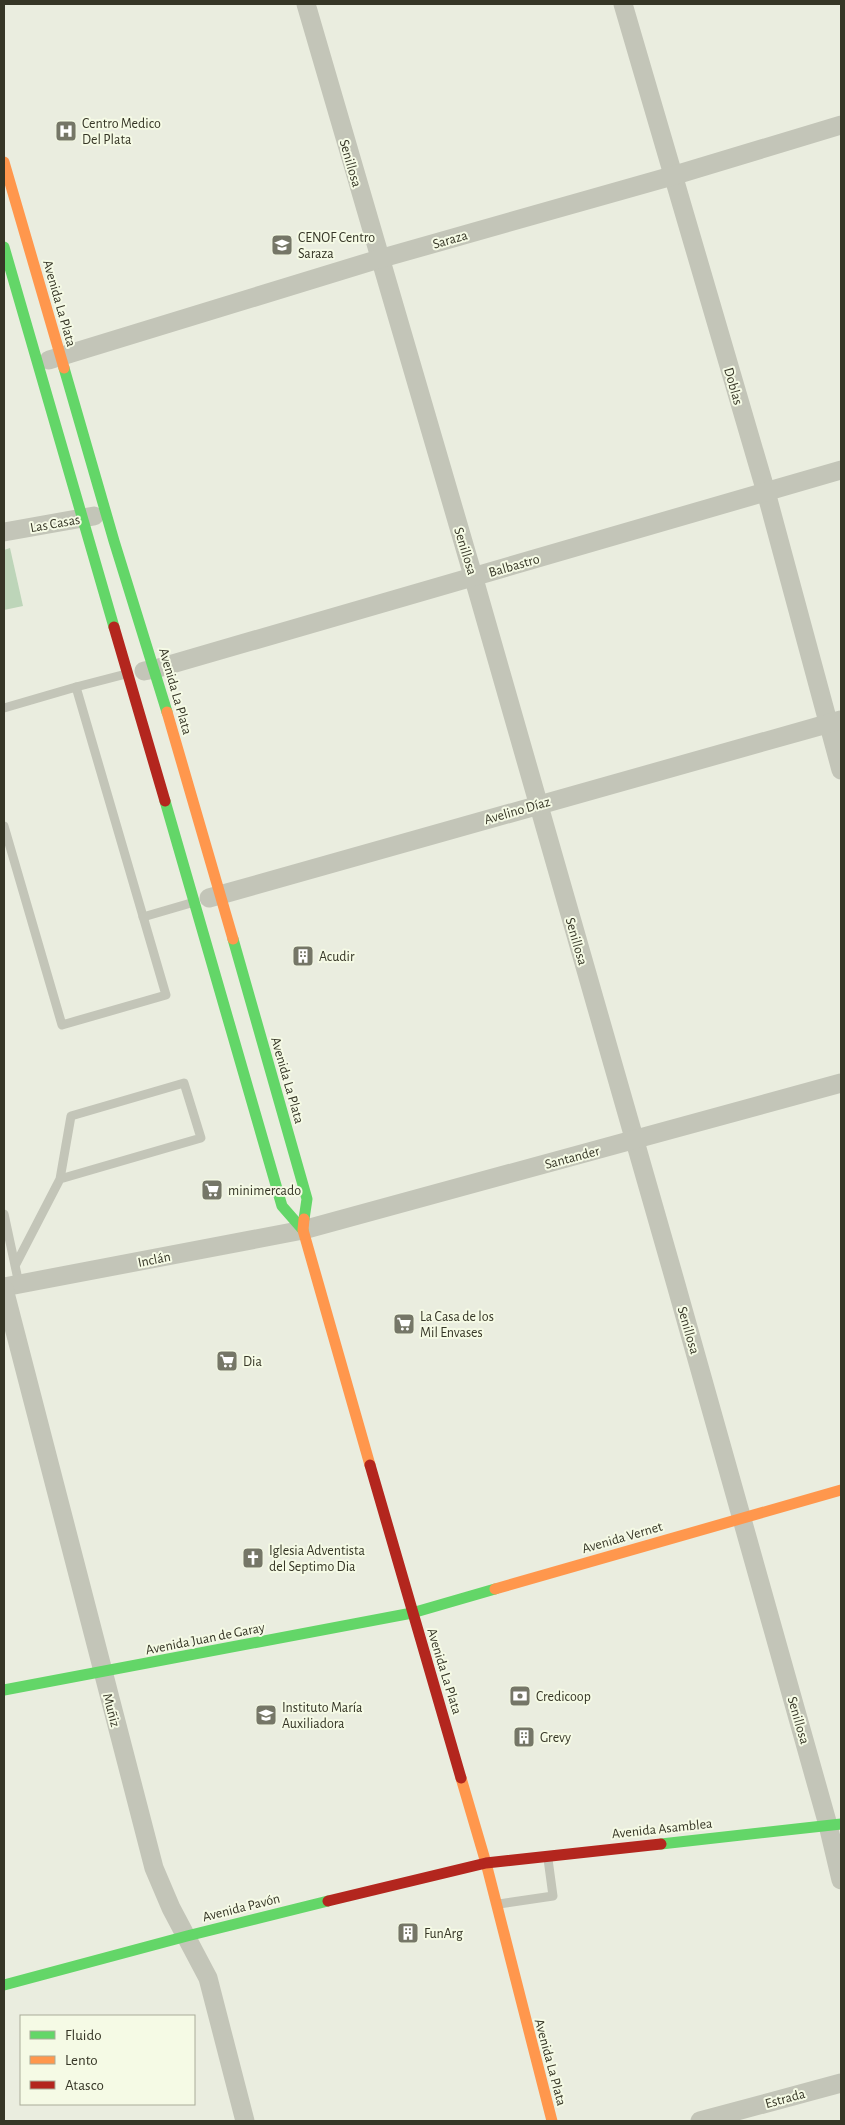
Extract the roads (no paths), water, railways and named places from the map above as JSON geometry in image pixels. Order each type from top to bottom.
[{"type":"main road","name":"Avenida La Plata","points":[[4,162],[107,515],[155,669],[307,1199],[303,1230],[412,1613],[486,1863],[552,2121]]},
{"type":"main road","name":"Avenida La Plata","points":[[4,249],[84,518],[282,1206],[303,1230]]},
{"type":"main road","name":"Avenida Vernet","points":[[412,1613],[841,1490]]},
{"type":"main road","name":"Avenida Juan de Garay","points":[[4,1690],[412,1613]]},
{"type":"main road","name":"Avenida Asamblea","points":[[486,1863],[835,1824]]},
{"type":"main road","name":"Avenida Pavón","points":[[4,1985],[187,1936],[486,1863]]},
{"type":"street","name":"Senillosa","points":[[306,4],[473,577],[742,1518],[835,1824],[841,1880]]},
{"type":"street","name":"Doblas","points":[[623,4],[834,722],[841,770]]},
{"type":"street","name":"Saraza","points":[[38,363],[379,259],[672,176],[841,125]]},
{"type":"street","points":[[4,249],[28,244]]},
{"type":"street","name":"Balbastro","points":[[128,673],[155,669],[841,470]]},
{"type":"street","name":"Las Casas","points":[[4,532],[107,515]]},
{"type":"street","name":"Avelino Díaz","points":[[194,903],[538,804],[834,722]]},
{"type":"street","name":"Santander","points":[[303,1230],[841,1083]]},
{"type":"street","name":"Inclán","points":[[9,1287],[303,1230]]},
{"type":"street","name":"Muñiz","points":[[9,1287],[102,1673],[154,1868],[171,1908],[200,1960],[213,1993],[245,2121]]},
{"type":"street","name":"Estrada","points":[[700,2121],[841,2084]]},
{"type":"lane","points":[[4,708],[128,673]]},
{"type":"lane","points":[[4,826],[62,1025],[166,995],[76,687]]},
{"type":"lane","points":[[143,917],[194,903]]},
{"type":"lane","points":[[9,1287],[16,1264],[60,1180],[71,1116],[184,1082],[201,1138],[60,1180]]},
{"type":"lane","points":[[4,1214],[16,1264]]},
{"type":"lane","points":[[496,1904],[553,1896],[547,1856]]},
{"type":"place","name":"Centro Medico Del Plata","points":[[66,131]]},
{"type":"place","name":"CENOF Centro Saraza","points":[[282,245]]},
{"type":"place","name":"Acudir","points":[[303,956]]},
{"type":"place","name":"minimercado","points":[[212,1190]]},
{"type":"place","name":"La Casa de los Mil Envases","points":[[404,1324]]},
{"type":"place","name":"Dia","points":[[227,1361]]},
{"type":"place","name":"Iglesia Adventista del Septimo Dia","points":[[253,1558]]},
{"type":"place","name":"Credicoop","points":[[520,1696]]},
{"type":"place","name":"Instituto María Auxiliadora","points":[[266,1715]]},
{"type":"place","name":"Grevy","points":[[524,1737]]},
{"type":"place","name":"FunArg","points":[[408,1933]]}]
